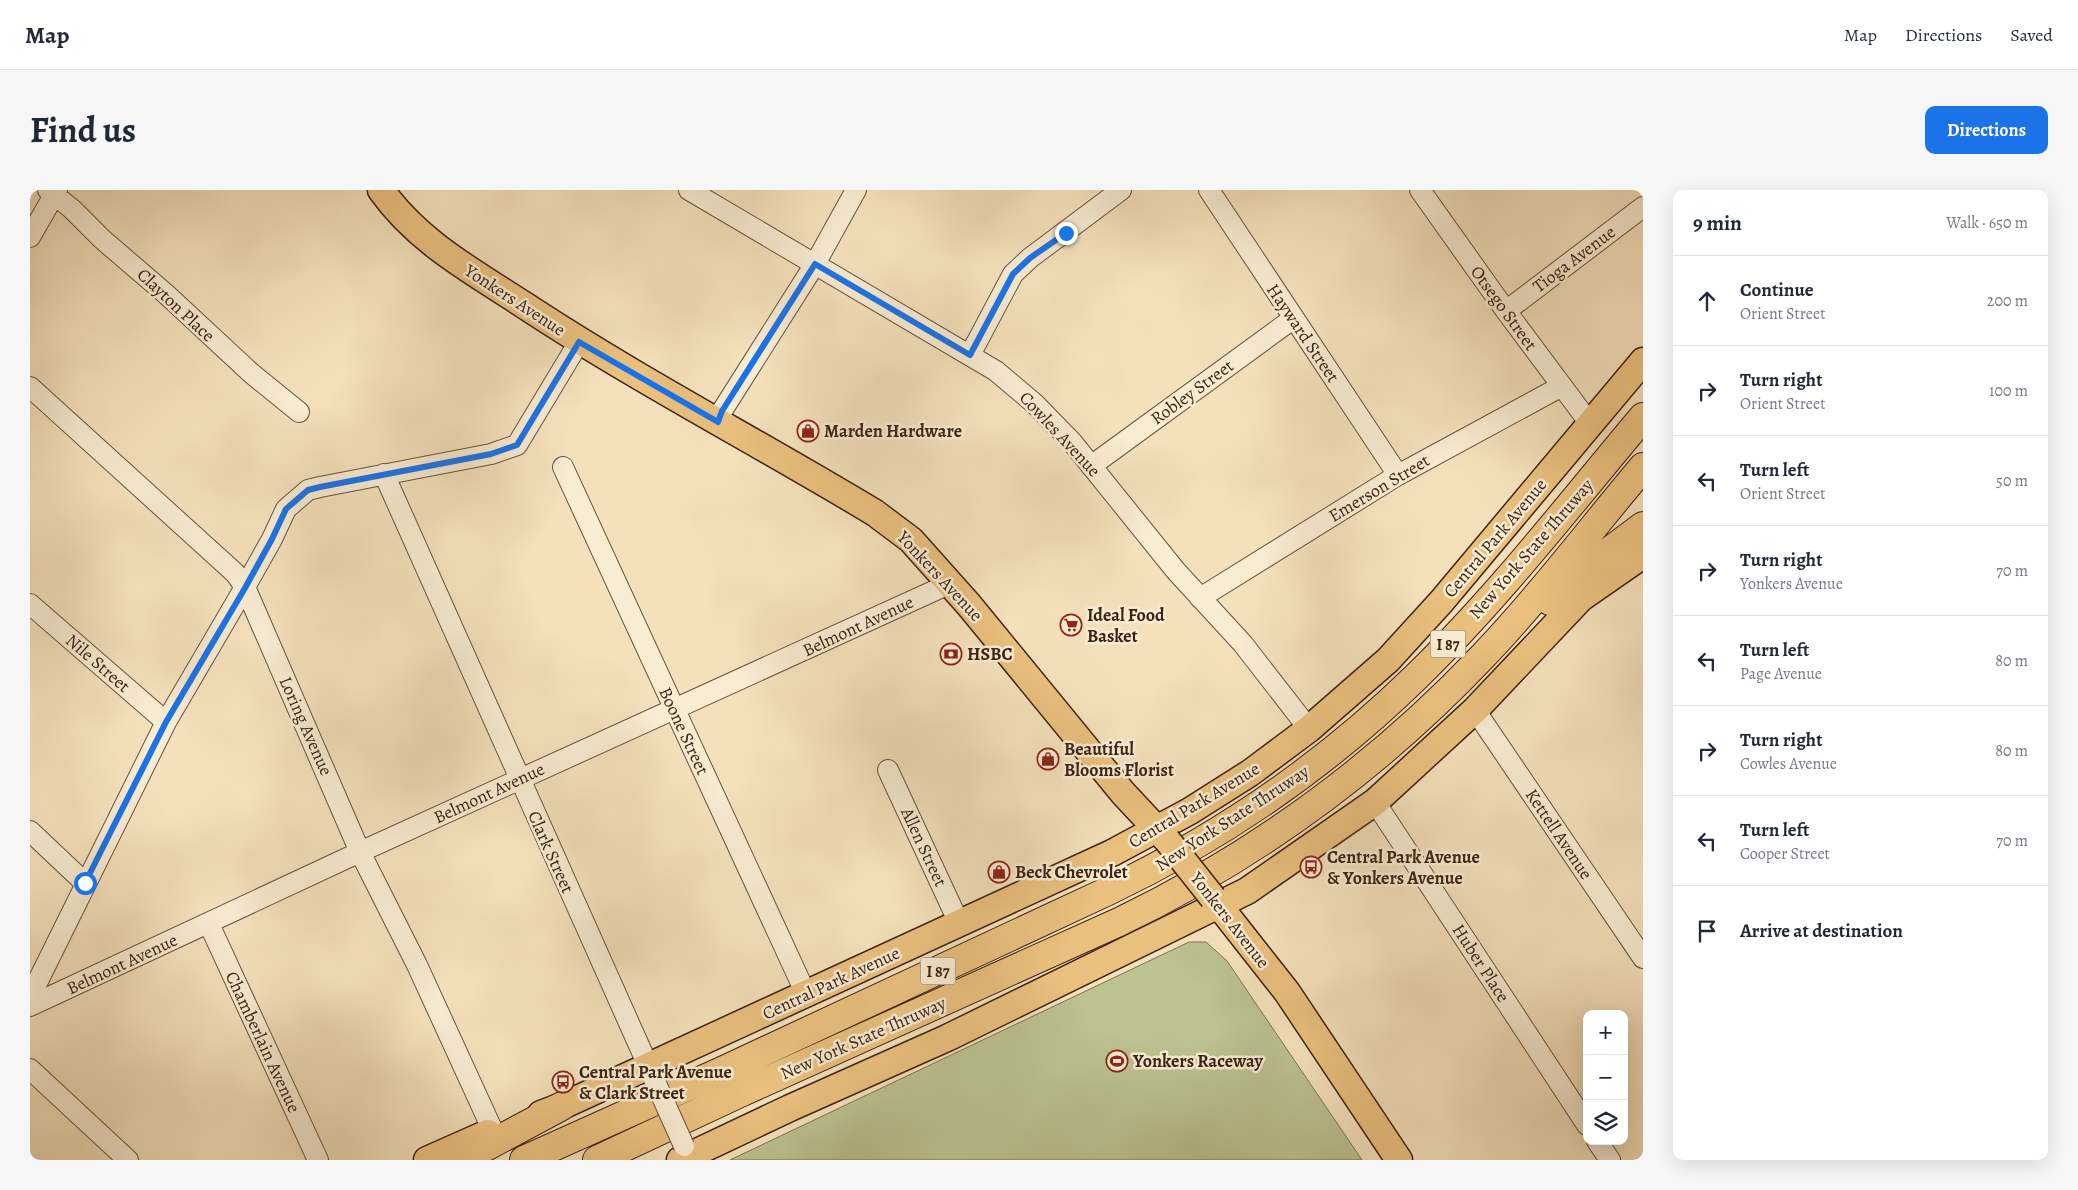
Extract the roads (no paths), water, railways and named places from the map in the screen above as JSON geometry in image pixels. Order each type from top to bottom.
[{"type":"highway","points":[[1579,493],[1643,401]]},
{"type":"highway","name":"New York State Thruway","points":[[524,1160],[722,1071],[1153,870],[1248,812],[1336,748],[1417,676],[1491,597],[1643,418]]},
{"type":"highway","name":"New York State Thruway","points":[[597,1160],[740,1093],[1071,945],[1175,894],[1253,848],[1348,780],[1392,744],[1484,655],[1643,467]]},
{"type":"highway","points":[[1484,655],[1530,623],[1575,577],[1643,526]]},
{"type":"highway","points":[[461,1160],[562,1106]]},
{"type":"main road","name":"Yonkers Avenue","points":[[381,190],[415,230],[446,256],[579,342],[875,513],[911,540],[1007,649],[1123,793],[1162,834],[1217,902],[1243,938],[1287,992],[1399,1160]]},
{"type":"main road","name":"Central Park Avenue","points":[[427,1160],[493,1131],[650,1073],[806,994],[1112,853],[1162,834],[1190,810],[1242,778],[1309,729],[1388,660],[1441,602],[1643,361]]},
{"type":"main road","points":[[684,1154],[947,1038],[1217,902],[1247,891],[1376,802],[1475,710],[1582,598],[1643,555]]},
{"type":"street","name":"Cowles Avenue","points":[[689,190],[996,371],[1036,404],[1072,442],[1176,571],[1242,644],[1309,729]]},
{"type":"street","points":[[718,422],[722,411],[815,264],[856,190]]},
{"type":"street","points":[[970,355],[1013,274],[1030,258],[1121,190]]},
{"type":"street","name":"Hayward Street","points":[[1209,190],[1398,475]]},
{"type":"street","name":"Otsego Street","points":[[1420,190],[1506,312],[1591,425]]},
{"type":"street","points":[[30,237],[53,192]]},
{"type":"street","name":"Clayton Place","points":[[53,192],[102,239],[166,294],[237,360],[299,412]]},
{"type":"street","name":"Tioga Avenue","points":[[1506,312],[1643,206]]},
{"type":"street","name":"Robley Street","points":[[1091,466],[1294,318]]},
{"type":"street","points":[[30,997],[166,722],[245,588],[286,509],[308,490],[491,454],[517,445],[579,342]]},
{"type":"street","name":"Emerson Street","points":[[1200,598],[1398,475],[1562,386]]},
{"type":"street","name":"Loring Avenue","points":[[30,387],[235,573],[245,588],[360,852],[417,965],[493,1131]]},
{"type":"street","name":"Boone Street","points":[[563,467],[806,994]]},
{"type":"street","name":"Clark Street","points":[[384,474],[518,780],[650,1073],[684,1154]]},
{"type":"street","name":"Belmont Avenue","points":[[30,1006],[360,852],[949,584]]},
{"type":"street","name":"Nile Street","points":[[30,604],[166,722]]},
{"type":"street","name":"Kettell Avenue","points":[[1475,710],[1643,958]]},
{"type":"street","name":"Allen Street","points":[[888,770],[959,923]]},
{"type":"street","name":"Huber Place","points":[[1376,802],[1583,1119]]},
{"type":"street","points":[[30,831],[85,883]]},
{"type":"street","name":"Chamberlain Avenue","points":[[209,924],[318,1160]]},
{"type":"street","points":[[30,1069],[128,1160]]},
{"type":"street","points":[[1601,1145],[1610,1160]]},
{"type":"place","name":"Marden Hardware","points":[[808,431]]},
{"type":"place","name":"Ideal Food Basket","points":[[1071,625]]},
{"type":"place","name":"HSBC","points":[[951,654]]},
{"type":"place","name":"Beautiful Blooms Florist","points":[[1048,759]]},
{"type":"place","name":"Central Park Avenue & Yonkers Avenue","points":[[1311,867]]},
{"type":"place","name":"Beck Chevrolet","points":[[999,872]]},
{"type":"place","name":"Yonkers Raceway","points":[[1117,1061]]},
{"type":"place","name":"Central Park Avenue & Clark Street","points":[[563,1082]]}]
